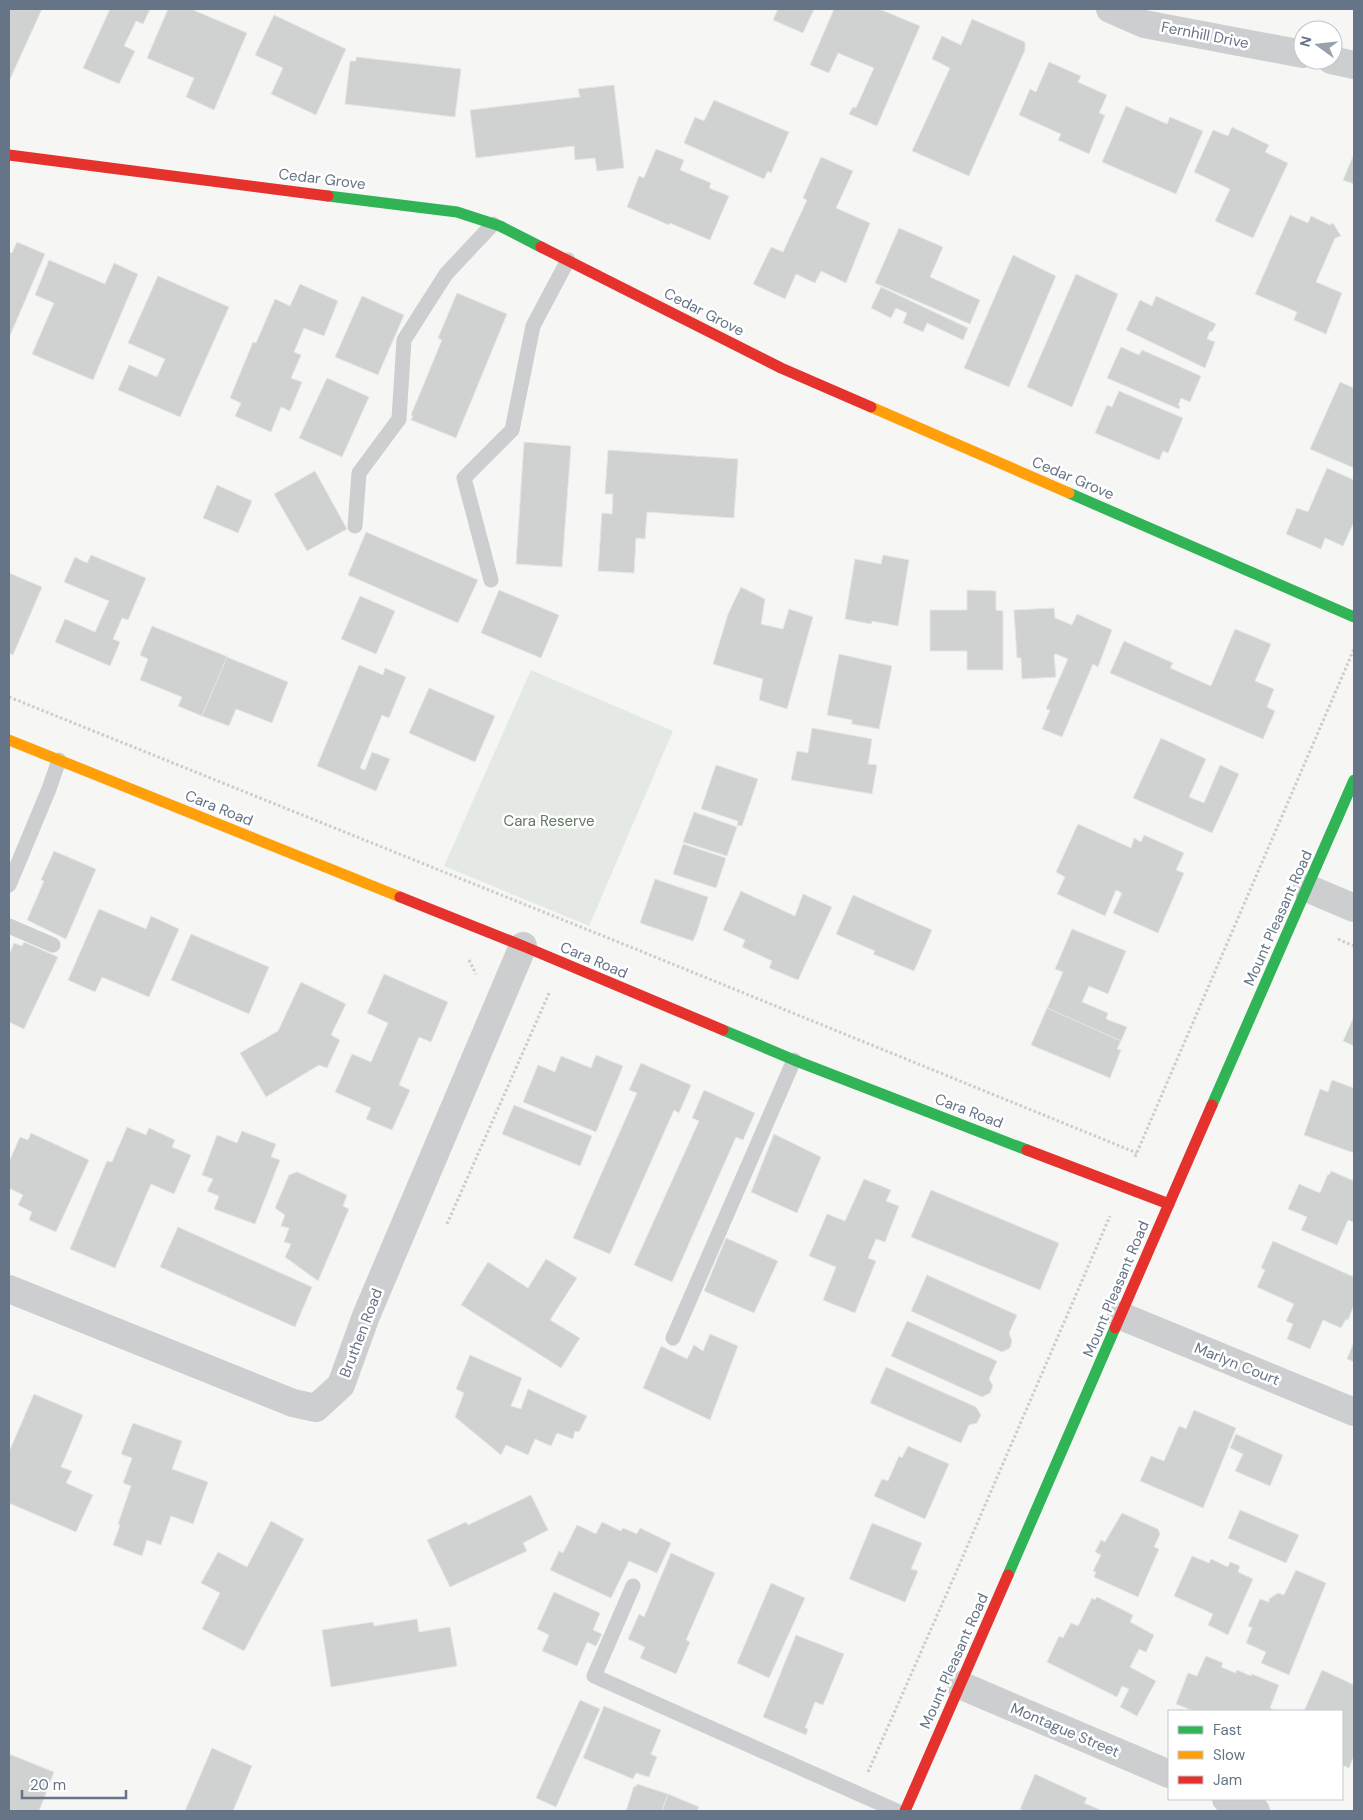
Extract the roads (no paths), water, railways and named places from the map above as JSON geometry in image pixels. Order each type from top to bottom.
[{"type":"street","name":"Fernhill Drive","points":[[1110,9],[1144,24],[1293,52]]},
{"type":"street","name":"Cedar Grove","points":[[9,155],[457,212],[492,224],[568,260],[781,368],[1354,617]]},
{"type":"street","name":"Cara Road","points":[[9,740],[523,946],[794,1060],[1169,1204]]},
{"type":"street","name":"Mount Pleasant Road","points":[[905,1811],[1354,780]]},
{"type":"street","points":[[1307,888],[1354,908]]},
{"type":"street","name":"Bruthen Road","points":[[9,1289],[293,1403],[316,1408],[341,1385],[366,1316],[523,946]]},
{"type":"street","name":"Marlyn Court","points":[[1121,1316],[1354,1412]]},
{"type":"street","name":"Montague Street","points":[[960,1685],[1168,1774]]},
{"type":"street","points":[[1228,1800],[1256,1811]]},
{"type":"lane","points":[[355,526],[359,473],[399,419],[404,340],[446,274],[492,224]]},
{"type":"lane","points":[[491,580],[464,478],[512,430],[533,326],[568,260]]},
{"type":"lane","points":[[9,885],[59,760]]},
{"type":"lane","points":[[9,926],[53,945]]},
{"type":"lane","points":[[673,1338],[794,1060]]},
{"type":"lane","points":[[633,1586],[594,1676],[897,1811]]},
{"type":"park label","name":"Cara Reserve","points":[[549,821]]}]
